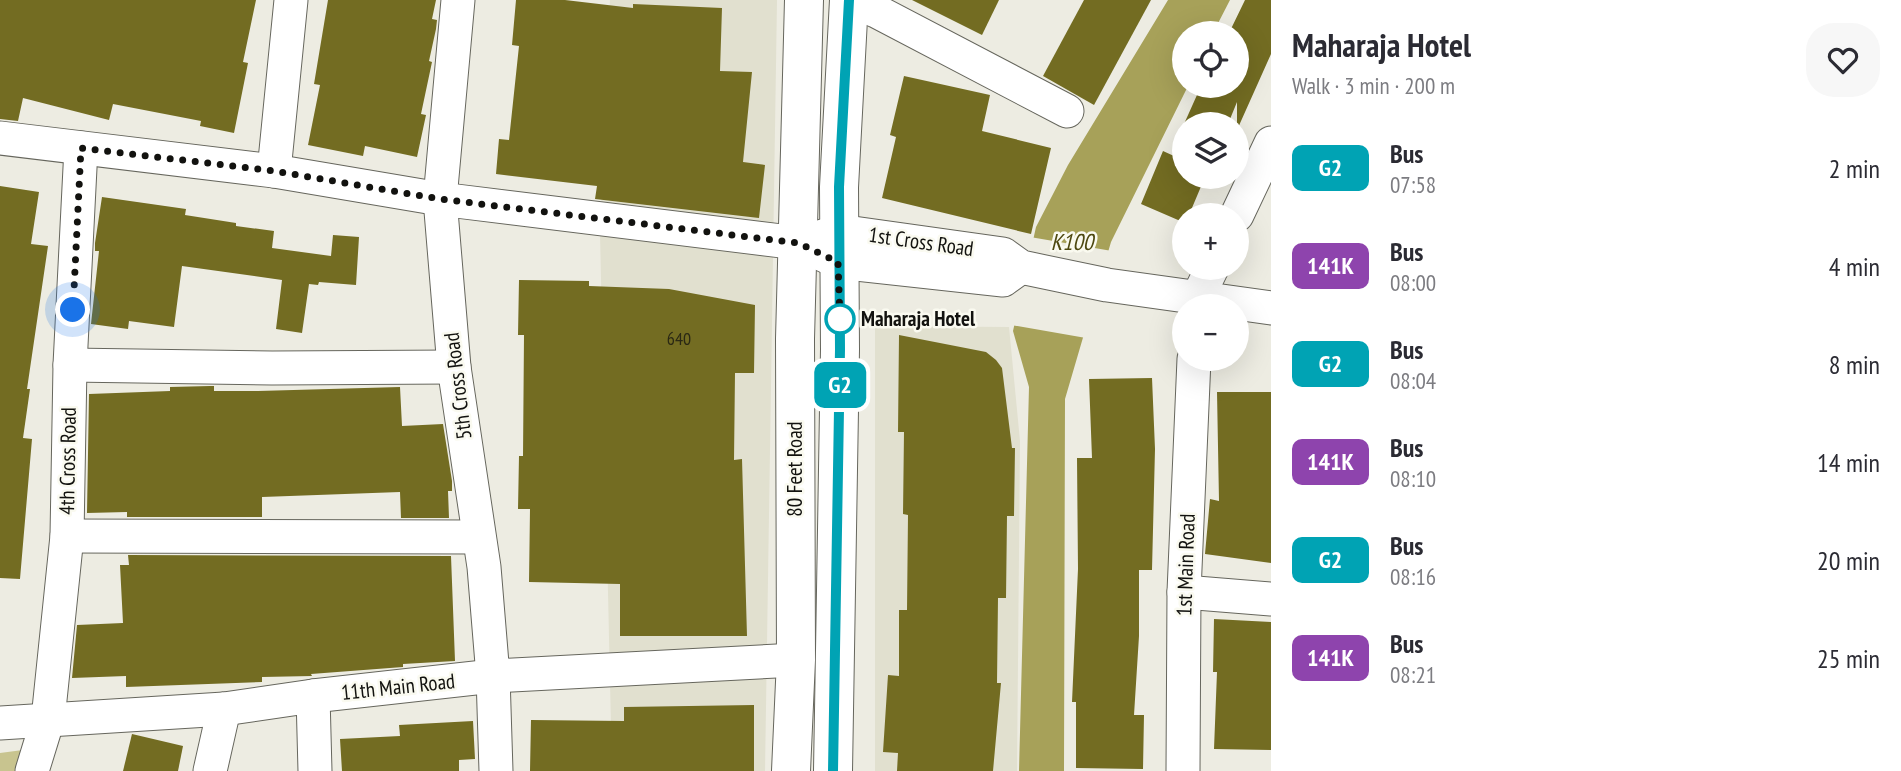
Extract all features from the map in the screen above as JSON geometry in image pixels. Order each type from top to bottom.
[{"type":"main road","name":"80 Feet Road","points":[[791,771],[796,660],[795,339],[804,0]]},
{"type":"main road","name":"80 Feet Road","points":[[833,771],[840,349],[839,187],[849,0]]},
{"type":"street","points":[[274,171],[291,0]]},
{"type":"street","name":"5th Cross Road","points":[[458,0],[440,199],[454,367],[484,567],[493,676],[496,771]]},
{"type":"street","points":[[849,0],[876,10],[1067,111]]},
{"type":"street","points":[[0,138],[274,171],[440,199],[798,243]]},
{"type":"street","points":[[1243,203],[1271,143]]},
{"type":"street","name":"4th Cross Road","points":[[32,771],[48,719],[67,536],[70,365],[81,148]]},
{"type":"street","name":"1st Cross Road","points":[[798,243],[1003,254],[1021,267],[1172,297]]},
{"type":"street","name":"1st Cross Road","points":[[1249,306],[1271,308]]},
{"type":"street","points":[[70,365],[272,369],[454,367]]},
{"type":"street","name":"1st Main Road","points":[[1183,771],[1184,592],[1193,371]]},
{"type":"street","points":[[67,536],[478,537]]},
{"type":"street","points":[[1184,592],[1271,599]]},
{"type":"street","name":"11th Main Road","points":[[0,723],[224,709],[493,676],[796,660]]},
{"type":"street","points":[[313,696],[315,771]]},
{"type":"street","points":[[210,771],[224,709]]},
{"type":"shaded area","points":[[610,0],[777,0],[765,771],[612,771],[600,233]]},
{"type":"shaded area","points":[[875,326],[1009,327],[1020,441],[1017,771],[875,771]]},
{"type":"shaded area","points":[[38,748],[31,771],[0,771],[0,753]]},
{"type":"water","name":"K100","points":[[1168,0],[1230,0],[1219,21],[1172,21],[1172,98],[1182,98],[1175,112],[1172,112],[1172,118],[1111,242],[1065,399],[1064,771],[1019,771],[1029,387],[1013,331],[1036,227],[1068,165]]},
{"type":"pier","points":[[1030,237],[1112,251],[1086,338],[1011,325]]},
{"type":"building","points":[[0,0],[256,0],[243,62],[248,63],[234,133],[200,126],[201,121],[113,104],[109,120],[23,98],[18,121],[0,119]]},
{"type":"building","points":[[328,0],[436,0],[432,19],[437,20],[436,29],[429,61],[432,62],[421,114],[426,115],[417,157],[365,146],[363,156],[308,145],[320,85],[314,84]]},
{"type":"building","points":[[516,0],[565,0],[633,8],[633,4],[722,8],[720,71],[752,72],[743,162],[765,165],[759,218],[595,199],[597,186],[496,174],[499,139],[509,140],[519,46],[512,45]]},
{"type":"building","points":[[912,0],[999,0],[982,35]]},
{"type":"building","points":[[1084,0],[1151,0],[1094,105],[1043,76]]},
{"type":"building","points":[[1245,0],[1271,0],[1271,54],[1245,112],[1237,112],[1237,102],[1233,112],[1189,112],[1196,98],[1249,98],[1249,21],[1235,21]]},
{"type":"building","points":[[904,76],[990,95],[982,131],[1051,148],[1031,234],[882,198],[896,137],[890,135]]},
{"type":"building","points":[[1163,151],[1172,155],[1172,189],[1200,189],[1194,203],[1172,203],[1172,217],[1141,204]]},
{"type":"building","points":[[0,186],[39,192],[31,244],[48,246],[27,389],[30,389],[23,438],[32,439],[20,579],[0,578]]},
{"type":"building","points":[[102,197],[186,209],[185,215],[274,231],[272,248],[331,256],[333,235],[359,237],[356,285],[319,282],[318,285],[309,284],[302,333],[276,329],[282,280],[182,266],[174,327],[129,321],[128,329],[91,324],[99,251],[95,251],[95,243]]},
{"type":"building","points":[[519,280],[589,281],[589,286],[669,289],[755,305],[754,373],[735,373],[734,460],[742,459],[747,636],[620,636],[620,584],[529,582],[530,509],[518,509],[519,456],[523,456],[524,335],[518,335]]},
{"type":"building","points":[[899,335],[986,352],[1002,368],[1012,448],[1015,448],[1014,516],[1007,516],[1006,598],[998,598],[997,683],[1001,683],[993,771],[897,771],[898,753],[883,752],[888,675],[899,676],[899,610],[907,610],[908,515],[903,514],[904,432],[898,432]]},
{"type":"building","points":[[1152,378],[1155,449],[1152,570],[1139,570],[1139,636],[1134,715],[1144,715],[1143,769],[1076,768],[1076,702],[1072,702],[1078,569],[1077,458],[1092,458],[1089,379]]},
{"type":"building","points":[[214,386],[214,391],[400,387],[402,426],[443,424],[452,481],[452,491],[448,491],[449,518],[401,518],[400,492],[262,497],[262,517],[127,517],[127,512],[87,513],[89,394],[170,391],[170,387]]},
{"type":"building","points":[[1217,392],[1271,392],[1271,563],[1205,554],[1210,499],[1219,501]]},
{"type":"building","points":[[128,555],[451,556],[455,661],[403,664],[403,667],[311,674],[312,676],[262,677],[262,682],[126,687],[126,676],[72,678],[77,625],[123,623],[120,565],[129,565]]},
{"type":"building","points":[[1214,619],[1271,622],[1271,750],[1214,749],[1217,672],[1213,672]]},
{"type":"building","points":[[754,705],[754,771],[530,771],[531,720],[624,721],[624,707]]},
{"type":"building","points":[[473,721],[475,759],[459,760],[459,771],[342,771],[340,739],[400,736],[399,725]]},
{"type":"building","points":[[132,734],[183,746],[178,771],[123,771]]},
{"type":"bus line","name":"G2","points":[[833,771],[840,349],[839,187],[849,0]]},
{"type":"place","name":"Maharaja Hotel","points":[[840,319]]},
{"type":"route","points":[[73,310],[81,148],[274,171],[440,199],[798,243],[838,262],[840,319]]}]
